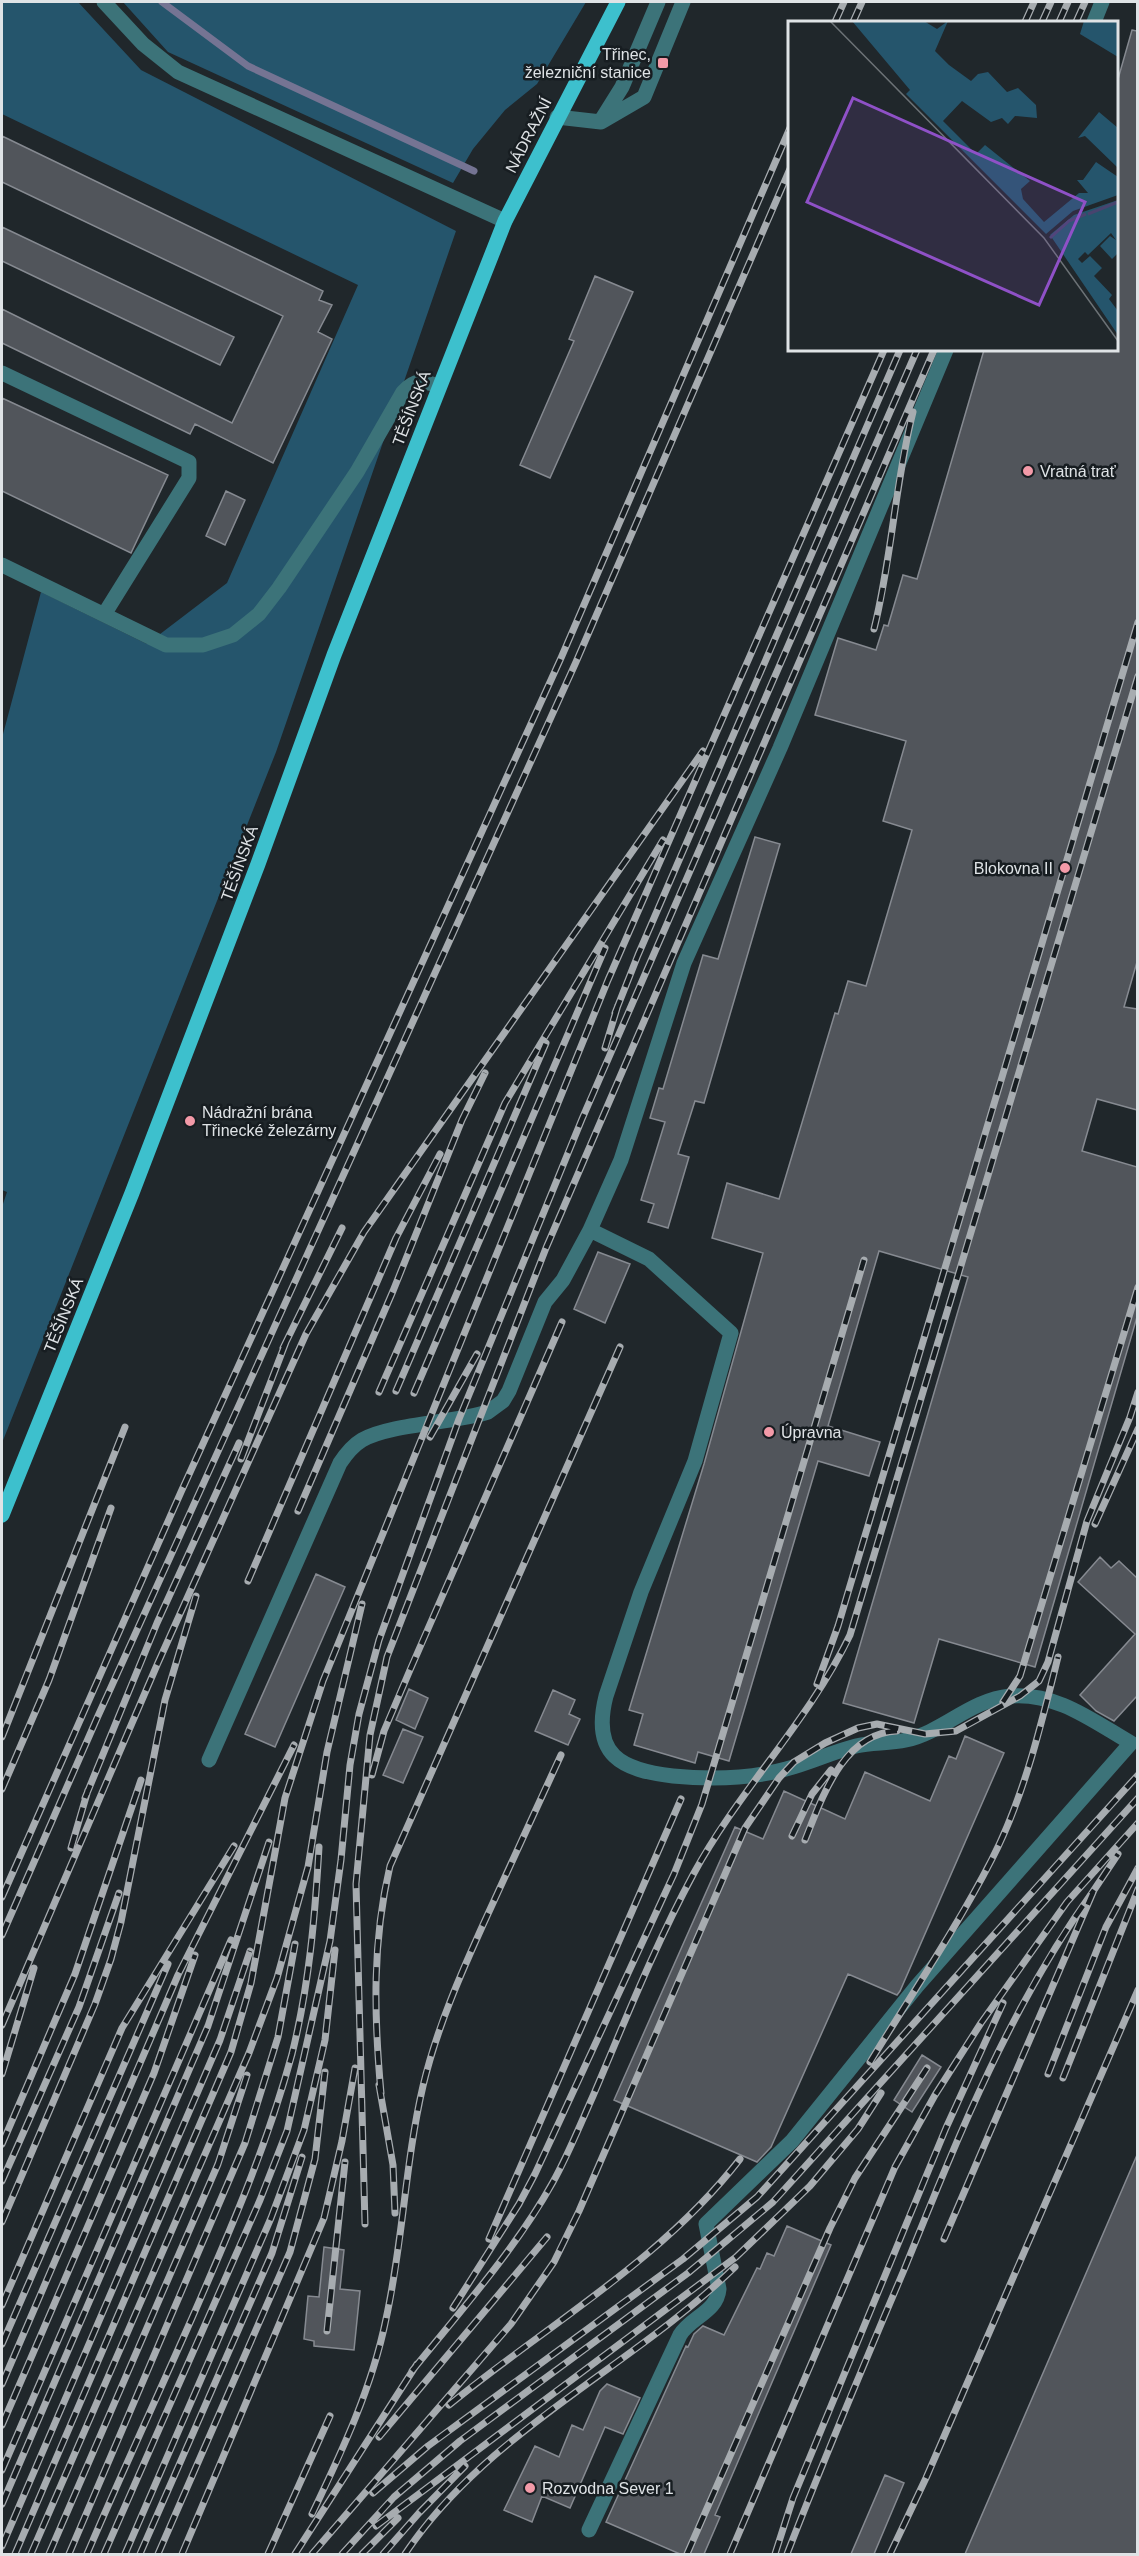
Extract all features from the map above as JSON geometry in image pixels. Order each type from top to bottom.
[{"type":"main road","name":"NÁDRAŽNÍ","points":[[505,221],[618,2]]},
{"type":"main road","name":"TĚŠÍNSKÁ","points":[[2,1515],[132,1193],[258,864],[334,655],[438,386],[505,221]]},
{"type":"street","points":[[104,2],[143,44],[178,72],[505,221]]},
{"type":"street","points":[[601,122],[622,87],[658,2]]},
{"type":"street","points":[[557,117],[601,122],[644,97],[683,2]]},
{"type":"street","points":[[1094,21],[1102,2]]},
{"type":"street","points":[[209,1760],[340,1463],[354,1445],[374,1435],[480,1414],[495,1408],[509,1391],[545,1302],[563,1280],[590,1230],[621,1160],[684,963],[789,726],[946,351]]},
{"type":"street","points":[[2,373],[189,462],[189,477],[105,613]]},
{"type":"street","points":[[2,565],[105,613],[166,645],[203,645],[233,635],[259,614],[279,588],[357,472],[404,392],[412,383],[421,380],[438,386]]},
{"type":"street","points":[[589,2530],[680,2335],[691,2321],[710,2308],[718,2298],[719,2289],[706,2224],[792,2142],[917,1986],[1135,1742],[1063,1704],[1048,1699],[1008,1696],[968,1708],[925,1734],[905,1741],[858,1745],[787,1769],[760,1775],[709,1780],[645,1773],[627,1767],[615,1757],[606,1744],[602,1730],[602,1713],[606,1696],[641,1592],[695,1461],[730,1333],[649,1259],[590,1230]]},
{"type":"shaded area","points":[[2,2],[78,2],[141,70],[456,231],[276,752],[2,1443],[2,1207],[7,1192],[2,1190],[2,738],[41,592],[147,644],[227,583],[358,285],[2,114]]},
{"type":"shaded area","points":[[123,2],[586,2],[537,84],[505,110],[473,149],[453,183],[168,52]]},
{"type":"building","points":[[1132,30],[1137,31],[1137,962],[1124,1007],[1137,1009],[1137,1110],[1097,1099],[1082,1151],[1137,1167],[1137,1317],[1035,1667],[939,1639],[914,1723],[843,1703],[968,1277],[879,1251],[828,1426],[880,1442],[869,1476],[818,1461],[729,1761],[698,1752],[695,1763],[634,1745],[643,1714],[629,1710],[704,1464],[763,1253],[712,1238],[727,1183],[779,1199],[835,1013],[838,1014],[848,981],[866,986],[912,830],[883,821],[906,741],[815,715],[838,638],[876,650],[884,625],[888,626],[903,575],[917,579],[984,351],[1118,351],[1118,79]]},
{"type":"building","points":[[2,136],[323,291],[319,300],[332,305],[318,332],[332,339],[273,463],[195,424],[190,434],[2,343],[2,309],[232,423],[283,316],[2,182]]},
{"type":"building","points":[[2,227],[234,337],[220,365],[2,261]]},
{"type":"building","points":[[595,276],[633,292],[550,478],[520,465],[574,341],[569,339]]},
{"type":"building","points":[[2,398],[168,475],[131,553],[2,491]]},
{"type":"building","points":[[226,491],[245,500],[225,545],[206,536]]},
{"type":"building","points":[[755,837],[780,844],[704,1103],[695,1101],[678,1154],[689,1157],[668,1228],[648,1222],[654,1204],[641,1200],[665,1122],[650,1118],[659,1088],[663,1089],[703,955],[718,959]]},
{"type":"building","points":[[598,1252],[630,1264],[605,1323],[574,1309]]},
{"type":"building","points":[[1100,1557],[1111,1568],[1119,1561],[1137,1578],[1137,1696],[1114,1721],[1096,1711],[1080,1695],[1135,1634],[1078,1582]]},
{"type":"building","points":[[316,1574],[345,1587],[275,1747],[245,1734]]},
{"type":"building","points":[[409,1689],[428,1698],[415,1729],[396,1720]]},
{"type":"building","points":[[553,1690],[575,1700],[569,1714],[580,1719],[568,1745],[535,1731]]},
{"type":"building","points":[[403,1729],[423,1737],[403,1783],[383,1775]]},
{"type":"building","points":[[965,1736],[1004,1753],[900,1991],[897,1995],[848,1974],[771,2147],[757,2162],[614,2100],[735,1827],[763,1839],[784,1791],[845,1819],[865,1772],[930,1801],[949,1756],[956,1759]]},
{"type":"building","points":[[922,2055],[941,2067],[912,2112],[894,2100]]},
{"type":"building","points":[[1137,2155],[1137,2554],[965,2554]]},
{"type":"building","points":[[787,2226],[831,2245],[715,2515],[720,2517],[704,2554],[680,2554],[606,2522],[686,2346],[688,2347],[694,2334],[703,2326],[724,2335],[757,2268],[760,2269],[767,2253],[774,2256]]},
{"type":"building","points":[[324,2247],[344,2250],[340,2289],[360,2291],[354,2350],[314,2346],[314,2341],[304,2339],[308,2296],[319,2297]]},
{"type":"building","points":[[607,2384],[640,2398],[623,2434],[605,2427],[570,2508],[542,2496],[532,2522],[504,2510],[535,2446],[559,2457],[572,2425],[583,2430],[600,2391]]},
{"type":"building","points":[[885,2475],[904,2483],[874,2554],[851,2554]]},
{"type":"waterway","points":[[162,2],[248,66],[474,171]]},
{"type":"railway","points":[[835,21],[844,2]]},
{"type":"railway","points":[[853,21],[862,2]]},
{"type":"railway","points":[[1025,21],[1034,2]]},
{"type":"railway","points":[[1042,21],[1051,2]]},
{"type":"railway","points":[[1059,21],[1068,2]]},
{"type":"railway","points":[[1076,21],[1085,2]]},
{"type":"railway","points":[[2,1897],[181,1492],[561,658],[788,133]]},
{"type":"railway","points":[[2,1935],[98,1716],[576,662],[788,174]]},
{"type":"railway","points":[[15,2554],[231,2052],[251,1983],[285,1798],[323,1681],[608,980],[884,351]]},
{"type":"railway","points":[[615,1013],[900,351]]},
{"type":"railway","points":[[104,2554],[260,2200],[287,2131],[330,1941],[350,1765],[359,1714],[379,1640],[459,1419],[582,1119],[917,351]]},
{"type":"railway","points":[[365,2224],[356,1884],[370,1735],[387,1657],[546,1248],[934,351]]},
{"type":"railway","points":[[874,629],[913,412]]},
{"type":"railway","points":[[817,1684],[838,1626],[1138,622]]},
{"type":"railway","points":[[412,2371],[487,2279],[522,2232],[553,2182],[569,2151],[653,1955],[694,1873],[712,1842],[815,1697],[850,1635],[1138,676]]},
{"type":"railway","points":[[2,2025],[157,1665],[306,1334],[364,1232],[703,751]]},
{"type":"railway","points":[[379,1392],[505,1103],[663,840]]},
{"type":"railway","points":[[414,1393],[605,948]]},
{"type":"railway","points":[[605,1048],[618,1005]]},
{"type":"railway","points":[[396,1391],[546,1043]]},
{"type":"railway","points":[[298,1511],[393,1291],[462,1120],[485,1073]]},
{"type":"railway","points":[[248,1581],[396,1238],[440,1154]]},
{"type":"railway","points":[[283,1348],[342,1228]]},
{"type":"railway","points":[[453,2308],[519,2204],[535,2174],[674,1874],[702,1804],[864,1260]]},
{"type":"railway","points":[[1003,1702],[1020,1676],[1138,1287]]},
{"type":"railway","points":[[372,1775],[384,1731],[562,1322]]},
{"type":"railway","points":[[241,1459],[286,1342]]},
{"type":"railway","points":[[381,2093],[376,2007],[377,1951],[390,1866],[620,1347]]},
{"type":"railway","points":[[430,1437],[477,1354]]},
{"type":"railway","points":[[312,2554],[511,2324],[554,2262],[579,2211],[745,1828],[779,1778],[794,1762],[825,1743],[858,1728],[877,1724],[925,1734],[956,1731],[1020,1696],[1039,1681],[1048,1662],[1087,1521],[1138,1392]]},
{"type":"railway","points":[[2,1737],[125,1427]]},
{"type":"railway","points":[[1095,1524],[1138,1429]]},
{"type":"railway","points":[[85,1798],[157,1623],[239,1443]]},
{"type":"railway","points":[[2,1789],[49,1680],[111,1508]]},
{"type":"railway","points":[[2,2222],[95,2004],[111,1959],[121,1922],[165,1700],[196,1596]]},
{"type":"railway","points":[[31,2554],[249,2053],[277,1978],[308,1867],[327,1752],[362,1604]]},
{"type":"railway","points":[[870,2062],[964,1911],[992,1859],[1013,1811],[1031,1760],[1058,1657]]},
{"type":"railway","points":[[805,1840],[827,1788],[849,1755],[862,1743],[878,1735],[897,1731]]},
{"type":"railway","points":[[2,2384],[178,1975],[294,1745]]},
{"type":"railway","points":[[312,2514],[355,2419],[380,2345],[392,2290],[417,2115],[435,2042],[468,1957],[561,1755]]},
{"type":"railway","points":[[792,1836],[812,1794],[831,1770]]},
{"type":"railway","points":[[373,2493],[428,2446],[683,2259],[757,2197],[1138,1775]]},
{"type":"railway","points":[[2,2144],[75,1974],[141,1780]]},
{"type":"railway","points":[[71,1848],[88,1790]]},
{"type":"railway","points":[[342,2554],[394,2497],[460,2441],[688,2273],[773,2202],[1138,1798]]},
{"type":"railway","points":[[489,2239],[681,1799]]},
{"type":"railway","points":[[730,2554],[895,2167],[935,2095],[981,2023],[1067,1902],[1138,1823]]},
{"type":"railway","points":[[2,2504],[208,2026],[269,1842]]},
{"type":"railway","points":[[2,2305],[122,2028],[234,1846]]},
{"type":"railway","points":[[87,2554],[220,2253],[271,2122],[292,2054],[303,2003],[313,1925],[319,1847]]},
{"type":"railway","points":[[944,2239],[1094,1890],[1118,1854]]},
{"type":"railway","points":[[1048,2074],[1106,1927],[1138,1868]]},
{"type":"railway","points":[[1063,2078],[1138,1889]]},
{"type":"railway","points":[[787,2554],[944,2172],[987,2074],[1036,1980],[1094,1890]]},
{"type":"railway","points":[[2,2181],[79,2007],[119,1893]]},
{"type":"railway","points":[[2,2470],[231,1940]]},
{"type":"railway","points":[[69,2554],[245,2143],[278,2037],[295,1944]]},
{"type":"railway","points":[[125,2554],[271,2218],[304,2130],[325,2040],[335,1950]]},
{"type":"railway","points":[[2,2546],[220,2040],[250,1951]]},
{"type":"railway","points":[[2,2425],[154,2073],[195,1955]]},
{"type":"railway","points":[[2,2344],[168,1964]]},
{"type":"railway","points":[[2,2074],[34,1968]]},
{"type":"railway","points":[[890,2554],[926,2478],[1138,1990]]},
{"type":"railway","points":[[775,2554],[793,2498],[946,2128],[1003,2003]]},
{"type":"railway","points":[[182,2554],[324,2218],[342,2141],[355,2068]]},
{"type":"railway","points":[[687,2554],[830,2228],[855,2178],[927,2068]]},
{"type":"railway","points":[[158,2554],[290,2252],[315,2159],[325,2072]]},
{"type":"railway","points":[[49,2554],[218,2164],[247,2075]]},
{"type":"railway","points":[[379,2085],[393,2165],[395,2213]]},
{"type":"railway","points":[[376,2526],[736,2257],[810,2186],[858,2129],[881,2093]]},
{"type":"railway","points":[[140,2554],[272,2253],[302,2157]]},
{"type":"railway","points":[[449,2405],[639,2260],[675,2229],[740,2159]]},
{"type":"railway","points":[[327,2331],[345,2162]]},
{"type":"railway","points":[[379,2437],[547,2237]]},
{"type":"railway","points":[[405,2554],[438,2510],[477,2471],[562,2402],[651,2337],[735,2267]]},
{"type":"railway","points":[[295,2554],[417,2364]]},
{"type":"railway","points":[[268,2554],[330,2416]]},
{"type":"railway","points":[[383,2554],[465,2466]]},
{"type":"railway","points":[[362,2554],[398,2518]]},
{"type":"place","name":"Třinec, železniční stanice","points":[[663,63]]},
{"type":"place","name":"Vratná trať","points":[[1028,471]]},
{"type":"place","name":"Blokovna II","points":[[1065,868]]},
{"type":"place","name":"Nádražní brána Třinecké železárny","points":[[190,1121]]},
{"type":"place","name":"Úpravna","points":[[769,1432]]},
{"type":"place","name":"Rozvodna Sever 1","points":[[530,2488]]}]
